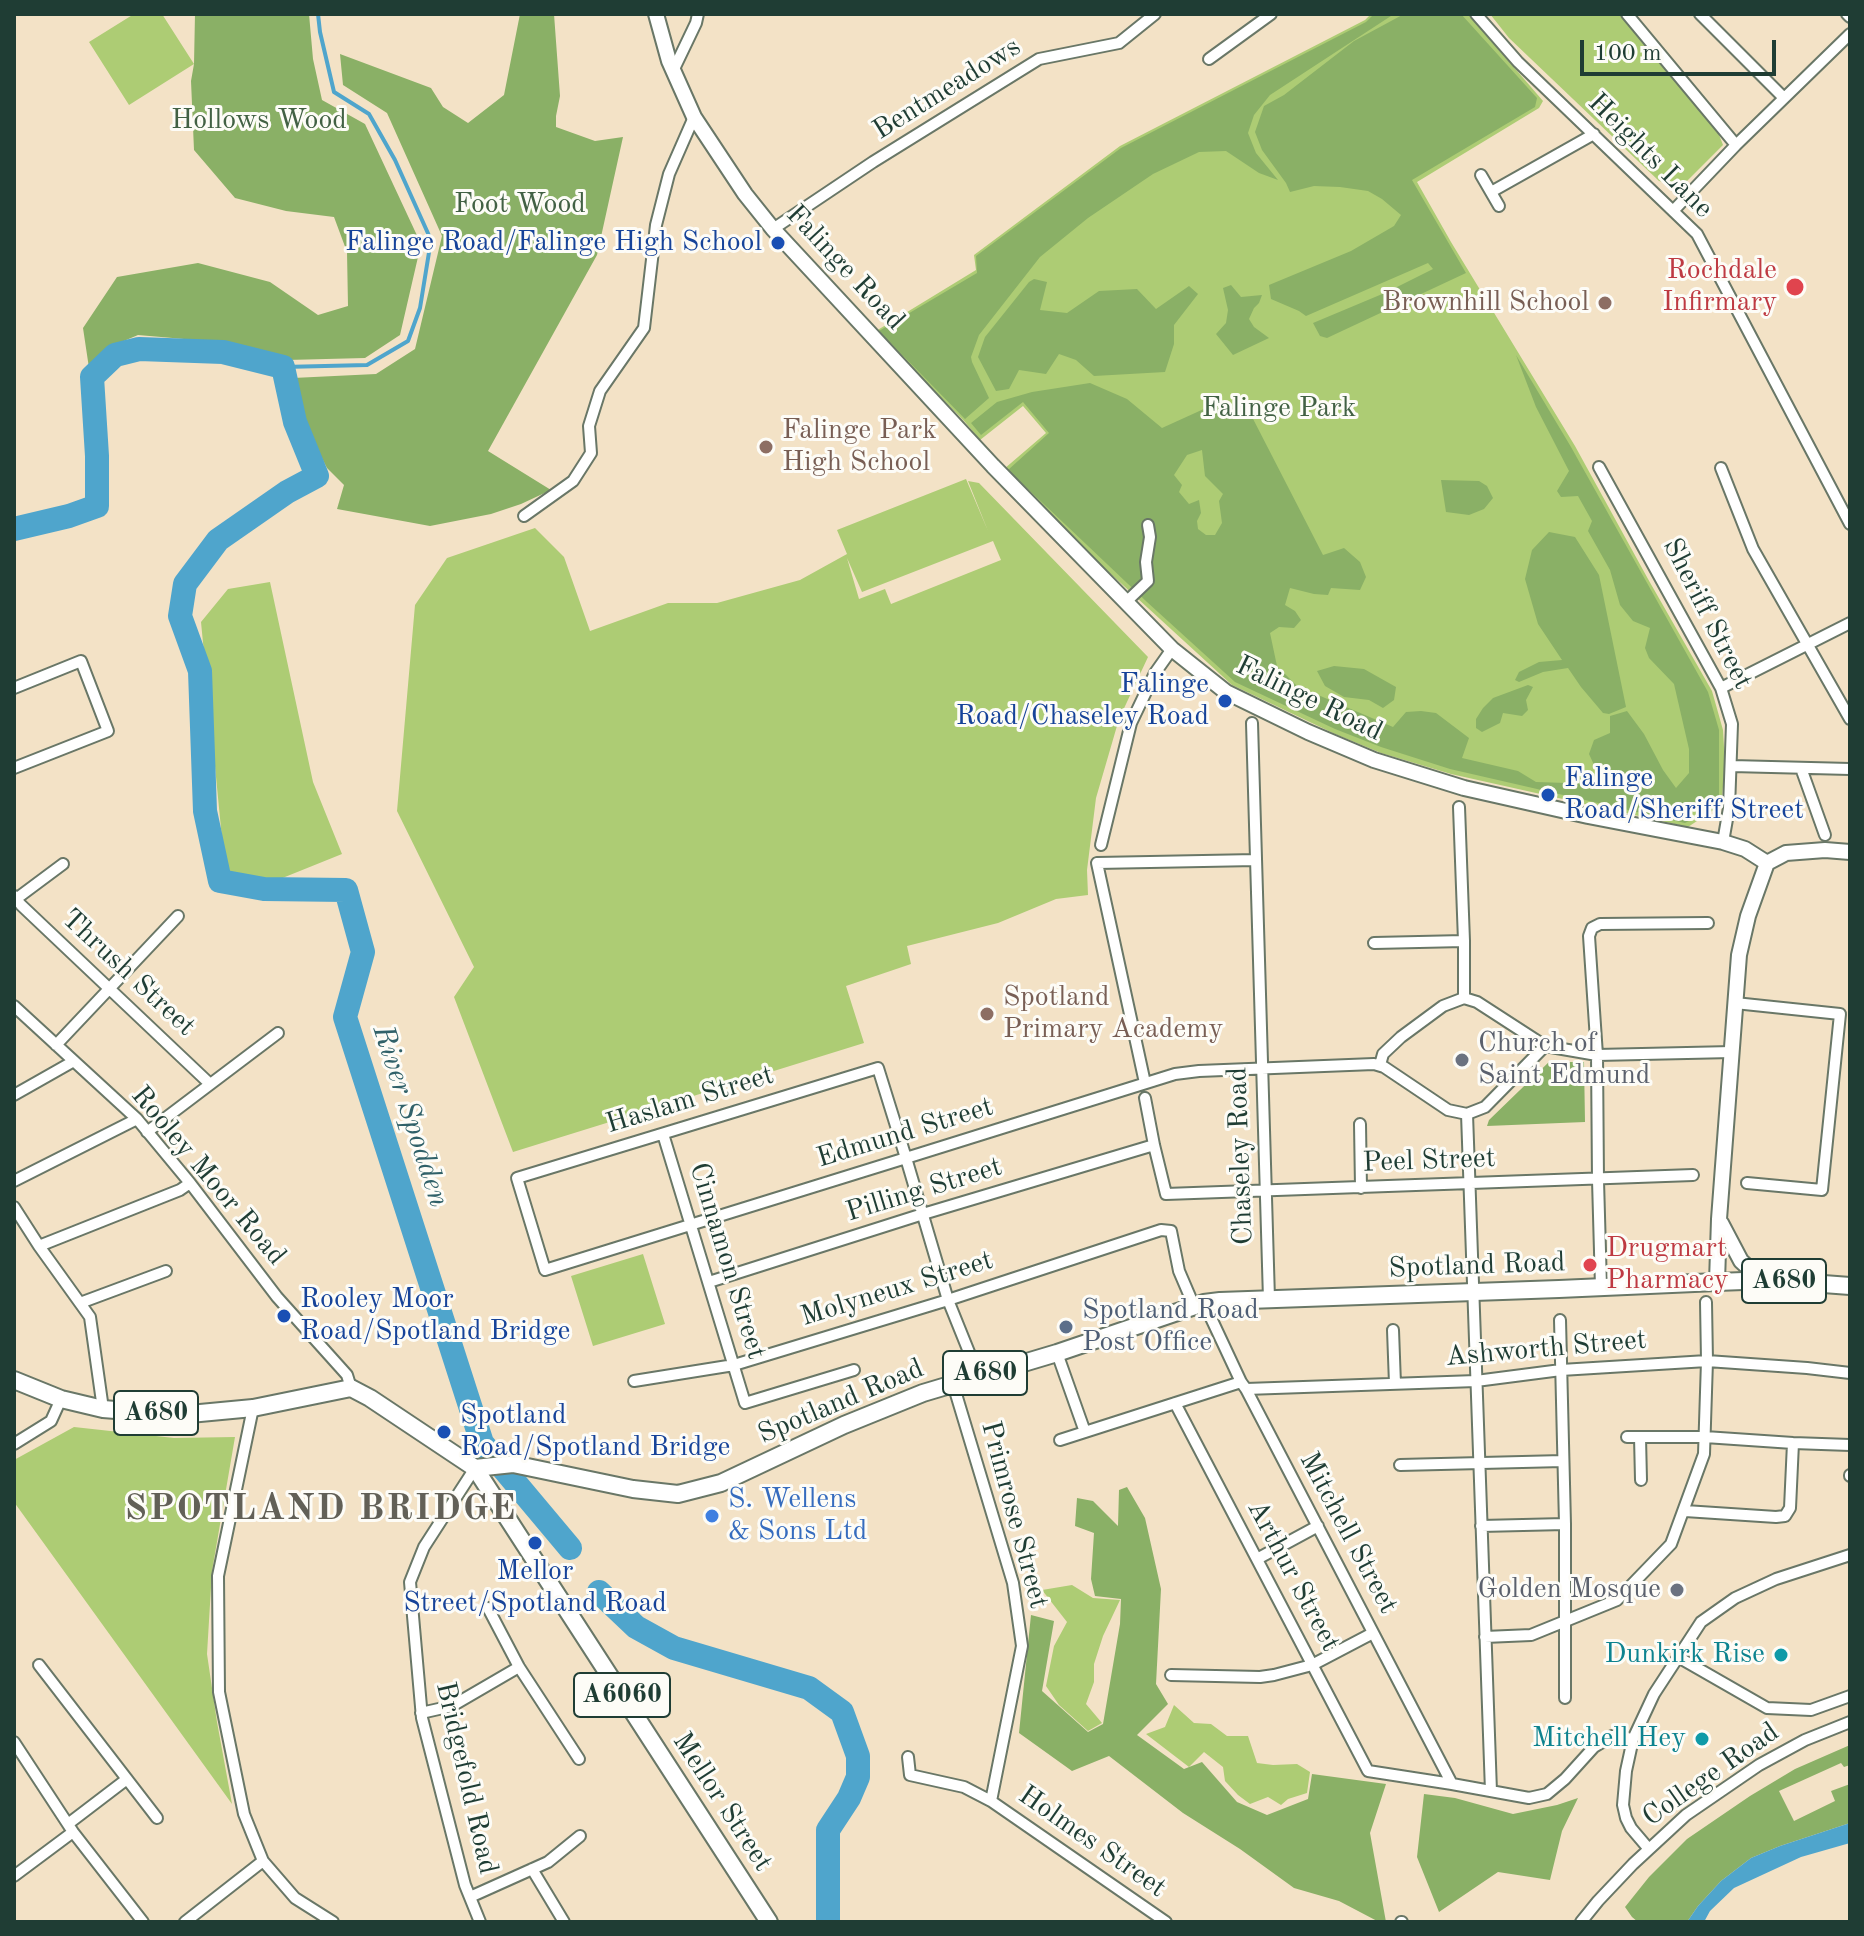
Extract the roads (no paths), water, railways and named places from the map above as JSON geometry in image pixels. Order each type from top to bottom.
[{"type":"main road","name":"Falinge Road","points":[[656,14],[669,61],[694,117],[745,194],[773,229],[958,429],[1126,602],[1172,649],[1226,692],[1370,759],[1464,788],[1723,842],[1745,849],[1767,863]]},
{"type":"main road","points":[[1717,1282],[1739,955],[1748,916],[1767,863],[1786,853],[1850,852]]},
{"type":"main road","points":[[1719,1219],[1741,1261],[1770,1280]]},
{"type":"main road","name":"Spotland Road","points":[[482,1467],[513,1464],[633,1489],[678,1494],[721,1483],[844,1425],[923,1393],[1057,1353],[1199,1304],[1220,1301],[1770,1280],[1850,1286]]},
{"type":"main road","name":"A680","points":[[14,1380],[61,1399],[103,1409],[179,1415],[253,1408],[351,1388]]},
{"type":"main road","points":[[351,1388],[482,1467]]},
{"type":"main road","name":"Mellor Street","points":[[482,1467],[769,1922]]},
{"type":"street","points":[[673,71],[698,14]]},
{"type":"street","name":"Bentmeadows","points":[[773,229],[873,162],[1039,59],[1119,43],[1155,14]]},
{"type":"street","points":[[1209,59],[1271,14]]},
{"type":"street","name":"Heights Lane","points":[[1476,14],[1518,62],[1697,234],[1850,524]]},
{"type":"street","points":[[1627,14],[1736,145]]},
{"type":"street","points":[[1700,14],[1784,98]]},
{"type":"street","points":[[1673,211],[1850,34]]},
{"type":"street","points":[[524,516],[573,481],[591,453],[589,426],[600,391],[644,328],[656,225],[669,174],[694,117]]},
{"type":"street","points":[[1491,192],[1594,134]]},
{"type":"street","points":[[1481,175],[1499,206]]},
{"type":"street","name":"Sheriff Street","points":[[1599,467],[1721,688],[1732,724],[1729,808],[1723,842]]},
{"type":"street","points":[[1721,468],[1753,549],[1850,719]]},
{"type":"street","points":[[1126,602],[1148,581],[1148,525]]},
{"type":"street","points":[[1721,688],[1850,623]]},
{"type":"street","points":[[1101,845],[1131,723],[1155,673],[1172,649]]},
{"type":"street","points":[[14,688],[81,661],[108,731],[14,768]]},
{"type":"street","name":"Chaseley Road","points":[[1252,723],[1269,1299]]},
{"type":"street","points":[[1732,766],[1850,769]]},
{"type":"street","points":[[1801,768],[1825,835]]},
{"type":"street","points":[[1459,807],[1464,998]]},
{"type":"street","points":[[1145,1083],[1097,863],[1256,860]]},
{"type":"street","points":[[15,897],[63,864]]},
{"type":"street","name":"Thrush Street","points":[[15,897],[210,1084]]},
{"type":"street","points":[[56,1045],[178,916]]},
{"type":"street","points":[[1601,1287],[1597,1055],[1589,936],[1592,928],[1600,924],[1708,923]]},
{"type":"street","points":[[1374,943],[1464,941]]},
{"type":"street","points":[[1545,1046],[1485,1107],[1467,1114],[1448,1110],[1380,1065],[1383,1054],[1401,1037],[1443,1006],[1464,998],[1477,1002],[1545,1046],[1597,1055],[1732,1052]]},
{"type":"street","points":[[1735,1003],[1840,1014],[1822,1190],[1747,1183]]},
{"type":"street","name":"Rooley Moor Road","points":[[14,1006],[137,1119],[277,1297],[347,1375],[351,1388]]},
{"type":"street","points":[[147,1132],[278,1033]]},
{"type":"street","points":[[14,1095],[74,1061]]},
{"type":"street","name":"Edmund Street","points":[[517,1178],[545,1270],[1175,1074],[1380,1065]]},
{"type":"street","name":"Haslam Street","points":[[517,1178],[878,1068],[906,1158]]},
{"type":"street","points":[[1145,1098],[1154,1145]]},
{"type":"street","points":[[1467,1114],[1491,1791]]},
{"type":"street","points":[[14,1181],[137,1119]]},
{"type":"street","points":[[1360,1124],[1361,1188]]},
{"type":"street","name":"Cinnamon Street","points":[[663,1134],[745,1403],[854,1370]]},
{"type":"street","name":"Peel Street","points":[[1154,1145],[1166,1194],[1693,1175]]},
{"type":"street","name":"Pilling Street","points":[[709,1282],[1154,1145]]},
{"type":"street","points":[[906,1158],[948,1300],[973,1362]]},
{"type":"street","points":[[39,1246],[180,1190],[190,1183]]},
{"type":"street","points":[[14,1207],[90,1317],[103,1409]]},
{"type":"street","name":"Molyneux Street","points":[[634,1381],[734,1365],[948,1300],[1107,1246],[1161,1230],[1171,1231]]},
{"type":"street","name":"Mitchell Street","points":[[1171,1231],[1179,1271],[1244,1385],[1452,1784]]},
{"type":"street","points":[[80,1303],[166,1271]]},
{"type":"street","points":[[1485,1637],[1531,1635],[1617,1600],[1671,1544],[1704,1454],[1706,1302]]},
{"type":"street","points":[[1560,1320],[1565,1698]]},
{"type":"street","points":[[1393,1330],[1395,1384]]},
{"type":"street","points":[[1057,1353],[1085,1432]]},
{"type":"street","name":"Ashworth Street","points":[[1060,1440],[1175,1403],[1244,1385],[1476,1381],[1561,1370],[1707,1361],[1850,1373]]},
{"type":"street","name":"Primrose Street","points":[[953,1384],[1013,1583],[1022,1646],[991,1801]]},
{"type":"street","points":[[14,1444],[51,1421],[61,1399]]},
{"type":"street","name":"Arthur Street","points":[[1175,1403],[1368,1771],[1452,1784]]},
{"type":"street","points":[[253,1408],[218,1576],[219,1692],[244,1814],[263,1861],[295,1898],[333,1922]]},
{"type":"street","points":[[1627,1437],[1705,1437],[1850,1445]]},
{"type":"street","points":[[1640,1437],[1641,1480]]},
{"type":"street","points":[[1685,1511],[1785,1516],[1790,1508],[1793,1443]]},
{"type":"street","points":[[1400,1465],[1563,1461]]},
{"type":"street","name":"Bridgefold Road","points":[[480,1922],[465,1885],[421,1713],[410,1582],[424,1547],[482,1467]]},
{"type":"street","points":[[1481,1526],[1565,1524]]},
{"type":"street","points":[[1257,1559],[1318,1526]]},
{"type":"street","points":[[1648,1848],[1631,1828],[1623,1805],[1633,1739],[1654,1694],[1701,1622],[1735,1598],[1776,1579],[1850,1555]]},
{"type":"street","points":[[488,1608],[519,1667],[579,1759]]},
{"type":"street","points":[[1171,1675],[1260,1677],[1312,1665],[1373,1633]]},
{"type":"street","points":[[1678,1657],[1767,1708],[1811,1710],[1850,1696]]},
{"type":"street","points":[[39,1665],[157,1818]]},
{"type":"street","points":[[421,1713],[452,1706],[519,1667]]},
{"type":"street","name":"College Road","points":[[1581,1922],[1648,1848],[1686,1815],[1759,1765],[1805,1740],[1850,1722]]},
{"type":"street","points":[[1452,1784],[1529,1798],[1547,1794],[1594,1747],[1612,1736],[1633,1739]]},
{"type":"street","points":[[14,1742],[70,1828],[143,1922]]},
{"type":"street","name":"Holmes Street","points":[[908,1757],[910,1775],[964,1787],[991,1801],[1166,1922]]},
{"type":"street","points":[[14,1876],[127,1779]]},
{"type":"street","points":[[470,1897],[548,1862],[580,1836]]},
{"type":"street","points":[[185,1922],[263,1861]]},
{"type":"street","points":[[532,1869],[564,1922]]},
{"type":"water","points":[[1850,1823],[1850,1843],[1801,1857],[1734,1888],[1710,1911],[1704,1922],[1687,1922],[1721,1881],[1751,1858]]},
{"type":"waterway","points":[[283,367],[367,365],[408,341],[420,308],[431,240],[395,160],[369,114],[334,92],[318,14]]},
{"type":"waterway","name":"River Spodden","points":[[14,529],[97,506],[92,377],[115,355],[139,349],[223,352],[283,367],[295,422],[317,476],[287,492],[218,540],[185,584],[180,616],[200,671],[205,811],[220,881],[264,889],[346,890],[363,952],[345,1017],[482,1443],[570,1548]]},
{"type":"waterway","name":"River Spodden","points":[[599,1592],[636,1627],[674,1648],[809,1688],[842,1712],[858,1756],[858,1777],[849,1798],[828,1830],[828,1922]]},
{"type":"place","name":"Falinge Road/Falinge High School","points":[[778,243]]},
{"type":"place","name":"Rochdale Infirmary","points":[[1795,287]]},
{"type":"place","name":"Brownhill School","points":[[1605,303]]},
{"type":"place","name":"Falinge Park High School","points":[[766,447]]},
{"type":"place","name":"Falinge Road/Chaseley Road","points":[[1225,701]]},
{"type":"place","name":"Falinge Road/Sheriff Street","points":[[1548,795]]},
{"type":"place","name":"Spotland Primary Academy","points":[[987,1014]]},
{"type":"place","name":"Church of Saint Edmund","points":[[1462,1060]]},
{"type":"place","name":"Drugmart Pharmacy","points":[[1590,1265]]},
{"type":"place","name":"Rooley Moor Road/Spotland Bridge","points":[[284,1316]]},
{"type":"place","name":"Spotland Road Post Office","points":[[1066,1327]]},
{"type":"place","name":"Spotland Road/Spotland Bridge","points":[[444,1432]]},
{"type":"place","name":"S. Wellens & Sons Ltd","points":[[712,1516]]},
{"type":"place","name":"Mellor Street/Spotland Road","points":[[535,1543]]},
{"type":"place","name":"Golden Mosque","points":[[1677,1590]]},
{"type":"place","name":"Dunkirk Rise","points":[[1781,1655]]},
{"type":"place","name":"Mitchell Hey","points":[[1702,1739]]},
{"type":"district","name":"SPOTLAND BRIDGE","points":[[321,1510]]},
{"type":"park label","name":"Hollows Wood","points":[[259,121]]},
{"type":"park label","name":"Foot Wood","points":[[520,205]]},
{"type":"park label","name":"Falinge Park","points":[[1279,409]]}]
